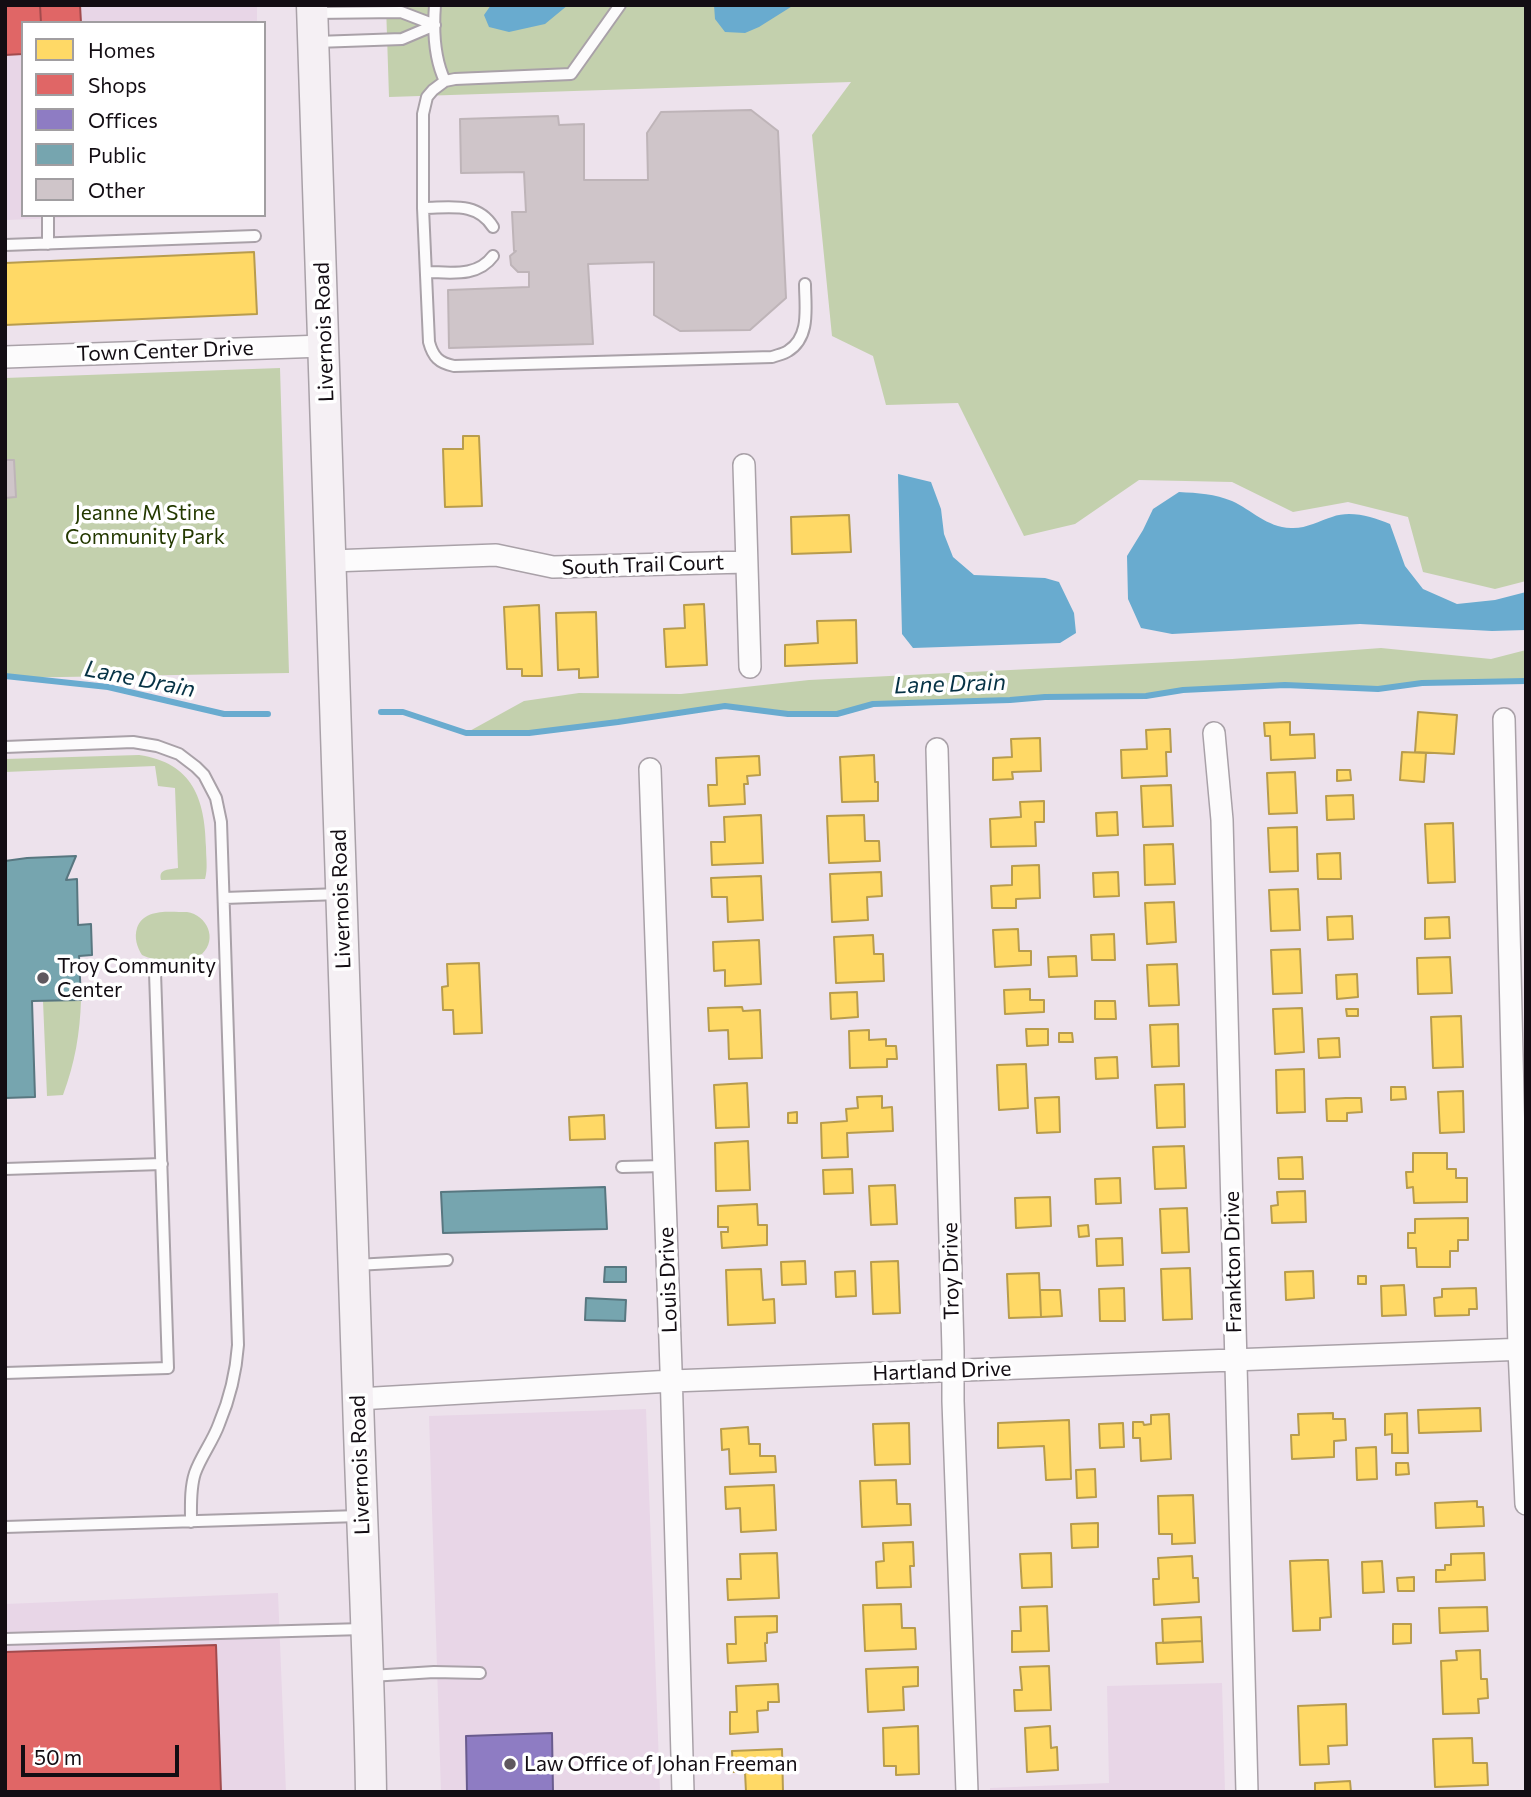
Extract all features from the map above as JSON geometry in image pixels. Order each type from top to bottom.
[{"type":"main road","name":"Livernois Road","points":[[313,20],[371,1792]]},
{"type":"street","name":"Town Center Drive","points":[[5,357],[324,346]]},
{"type":"street","name":"South Trail Court","points":[[744,465],[750,667]]},
{"type":"street","name":"South Trail Court","points":[[331,561],[496,555],[553,567],[746,562]]},
{"type":"street","points":[[1504,719],[1526,1504]]},
{"type":"street","name":"Frankton Drive","points":[[1214,733],[1222,820],[1247,1792]]},
{"type":"street","name":"Troy Drive","points":[[937,749],[967,1792]]},
{"type":"street","name":"Louis Drive","points":[[650,769],[684,1792]]},
{"type":"street","name":"Hartland Drive","points":[[358,1399],[672,1381],[1523,1349]]},
{"type":"lane","points":[[435,5],[438,63],[445,81]]},
{"type":"lane","points":[[620,5],[572,74],[464,77],[445,81],[433,90],[425,105],[423,208],[429,342],[436,359],[454,366],[772,357],[788,351],[799,342],[804,331],[805,284]]},
{"type":"lane","points":[[313,20],[401,12],[435,25]]},
{"type":"lane","points":[[313,20],[402,39],[435,25]]},
{"type":"lane","points":[[423,208],[476,210],[484,215],[493,227]]},
{"type":"lane","points":[[48,217],[48,244]]},
{"type":"lane","points":[[5,245],[255,236]]},
{"type":"lane","points":[[426,272],[469,272],[488,264],[492,257]]},
{"type":"lane","points":[[5,747],[133,742],[157,746],[188,760],[204,775],[211,786],[219,810],[238,1345],[233,1384],[227,1404],[194,1476],[191,1522]]},
{"type":"lane","points":[[224,898],[341,894]]},
{"type":"lane","points":[[5,1373],[168,1368],[155,972]]},
{"type":"lane","points":[[5,1170],[162,1164]]},
{"type":"lane","points":[[622,1167],[663,1166]]},
{"type":"lane","points":[[353,1265],[447,1259]]},
{"type":"lane","points":[[5,1527],[362,1516]]},
{"type":"lane","points":[[5,1639],[366,1629]]},
{"type":"lane","points":[[369,1676],[434,1672],[480,1673]]},
{"type":"shaded area","points":[[5,5],[257,5],[257,21],[21,21],[21,217],[88,217],[5,220]]},
{"type":"shaded area","points":[[646,1409],[660,1792],[441,1792],[429,1416]]},
{"type":"shaded area","points":[[278,1593],[286,1792],[5,1792],[5,1604]]},
{"type":"shaded area","points":[[1222,1683],[1225,1792],[990,1792],[990,1788],[1109,1783],[1107,1686]]},
{"type":"green space","points":[[386,5],[1526,5],[1526,581],[1495,589],[1423,572],[1408,517],[1348,502],[1293,512],[1232,482],[1139,480],[1075,524],[1024,536],[958,403],[886,405],[873,356],[832,336],[812,135],[851,82],[389,97]]},
{"type":"green space","name":"Jeanne M Stine Community Park","points":[[280,368],[289,673],[5,678],[5,378]]},
{"type":"green space","points":[[1381,648],[1491,659],[1526,650],[1526,681],[1422,683],[1378,689],[1285,685],[1183,690],[1139,697],[1045,697],[873,704],[821,716],[725,706],[529,733],[466,733],[524,701],[579,693],[681,694],[809,680],[1232,659]]},
{"type":"green space","points":[[139,755],[172,766],[184,775],[199,799],[205,830],[205,879],[161,880],[163,871],[178,868],[175,788],[158,786],[155,766],[5,772],[5,759]]},
{"type":"green space","points":[[158,912],[187,912],[200,918],[208,928],[209,942],[202,954],[172,961],[142,955],[136,939],[137,928],[145,917]]},
{"type":"green space","points":[[81,1000],[76,1048],[63,1095],[47,1096],[43,1001]]},
{"type":"water","points":[[491,5],[568,5],[545,24],[509,32],[489,27],[484,15]]},
{"type":"water","points":[[714,5],[794,5],[745,33],[725,32],[715,19]]},
{"type":"water","points":[[898,474],[931,482],[941,509],[944,534],[953,557],[974,575],[1045,578],[1059,582],[1074,613],[1076,633],[1060,643],[913,648],[902,634]]},
{"type":"water","points":[[1179,492],[1226,499],[1282,527],[1301,527],[1347,514],[1390,524],[1405,566],[1423,589],[1457,604],[1495,600],[1526,592],[1526,630],[1492,631],[1360,624],[1172,634],[1141,628],[1128,599],[1127,556],[1153,509]]},
{"type":"building: Homes","points":[[254,252],[257,314],[5,325],[5,263]]},
{"type":"building: Homes","points":[[463,436],[479,436],[482,506],[445,507],[443,449],[463,449]]},
{"type":"building: Homes","points":[[849,515],[851,552],[792,554],[791,517]]},
{"type":"building: Homes","points":[[704,604],[707,665],[666,667],[664,629],[685,628],[684,605]]},
{"type":"building: Homes","points":[[539,605],[542,676],[522,676],[522,669],[507,669],[504,607]]},
{"type":"building: Homes","points":[[596,612],[598,677],[579,678],[579,669],[558,670],[556,613]]},
{"type":"building: Homes","points":[[856,620],[857,663],[785,666],[785,645],[818,643],[817,621]]},
{"type":"building: Homes","points":[[1418,712],[1457,715],[1454,754],[1415,752]]},
{"type":"building: Homes","points":[[1290,722],[1290,735],[1314,734],[1315,758],[1271,760],[1270,736],[1265,736],[1264,723]]},
{"type":"building: Homes","points":[[1170,729],[1171,752],[1166,752],[1167,776],[1122,778],[1121,750],[1147,749],[1146,730]]},
{"type":"building: Homes","points":[[1040,738],[1041,771],[1012,772],[1013,779],[993,780],[993,758],[1012,757],[1011,739]]},
{"type":"building: Homes","points":[[1402,752],[1426,753],[1424,782],[1400,780]]},
{"type":"building: Homes","points":[[874,755],[878,801],[842,802],[840,757]]},
{"type":"building: Homes","points":[[759,756],[760,775],[747,776],[748,784],[744,784],[745,804],[709,806],[708,785],[717,785],[716,758]]},
{"type":"building: Homes","points":[[1337,770],[1350,770],[1351,780],[1337,781]]},
{"type":"building: Homes","points":[[1295,772],[1297,813],[1269,814],[1267,773]]},
{"type":"building: Homes","points":[[1171,785],[1173,826],[1143,827],[1141,786]]},
{"type":"building: Homes","points":[[1353,795],[1354,819],[1327,820],[1326,796]]},
{"type":"building: Homes","points":[[1044,801],[1044,822],[1035,822],[1036,846],[991,847],[990,819],[1021,817],[1020,802]]},
{"type":"building: Homes","points":[[1117,812],[1118,835],[1097,836],[1096,813]]},
{"type":"building: Homes","points":[[761,815],[763,863],[712,865],[711,842],[725,842],[724,817]]},
{"type":"building: Homes","points":[[864,815],[865,841],[879,841],[880,861],[829,863],[827,816]]},
{"type":"building: Homes","points":[[1453,823],[1455,882],[1428,883],[1425,824]]},
{"type":"building: Homes","points":[[1297,827],[1298,871],[1270,872],[1268,828]]},
{"type":"building: Homes","points":[[1173,844],[1175,884],[1145,885],[1144,845]]},
{"type":"building: Homes","points":[[1340,853],[1341,879],[1318,879],[1317,854]]},
{"type":"building: Homes","points":[[1039,865],[1040,898],[1016,899],[1016,908],[992,908],[991,886],[1012,885],[1012,866]]},
{"type":"building: Homes","points":[[881,872],[882,896],[867,897],[868,920],[832,922],[830,874]]},
{"type":"building: Homes","points":[[1118,872],[1119,896],[1094,897],[1093,873]]},
{"type":"building: Homes","points":[[761,876],[763,920],[728,922],[727,897],[712,897],[711,878]]},
{"type":"building: Homes","points":[[1298,889],[1300,930],[1271,931],[1269,890]]},
{"type":"building: Homes","points":[[1174,902],[1176,942],[1147,944],[1145,903]]},
{"type":"building: Homes","points":[[1352,916],[1353,939],[1328,940],[1327,917]]},
{"type":"building: Homes","points":[[1449,917],[1450,938],[1425,939],[1425,918]]},
{"type":"building: Homes","points":[[1018,929],[1019,951],[1031,951],[1031,965],[995,967],[993,930]]},
{"type":"building: Homes","points":[[1114,934],[1115,960],[1092,960],[1091,935]]},
{"type":"building: Homes","points":[[873,935],[874,954],[883,954],[884,981],[836,983],[834,937]]},
{"type":"building: Homes","points":[[759,940],[761,984],[725,986],[725,970],[714,971],[713,942]]},
{"type":"building: Homes","points":[[1300,949],[1302,993],[1273,994],[1271,950]]},
{"type":"building: Homes","points":[[1076,956],[1077,976],[1049,977],[1048,957]]},
{"type":"building: Homes","points":[[1450,957],[1452,993],[1418,994],[1417,958]]},
{"type":"building: Homes","points":[[479,963],[482,1033],[454,1034],[453,1010],[443,1010],[442,987],[448,986],[447,964]]},
{"type":"building: Homes","points":[[1177,964],[1179,1005],[1149,1006],[1147,965]]},
{"type":"building: Homes","points":[[1357,974],[1358,997],[1337,999],[1336,975]]},
{"type":"building: Homes","points":[[1030,989],[1030,1000],[1044,1000],[1044,1012],[1005,1014],[1004,990]]},
{"type":"building: Homes","points":[[857,992],[858,1017],[831,1019],[830,993]]},
{"type":"building: Homes","points":[[1095,1001],[1115,1001],[1116,1019],[1095,1019]]},
{"type":"building: Homes","points":[[742,1007],[743,1011],[760,1010],[762,1058],[729,1059],[728,1030],[709,1031],[708,1008]]},
{"type":"building: Homes","points":[[1302,1008],[1304,1052],[1275,1054],[1273,1009]]},
{"type":"building: Homes","points":[[1346,1009],[1358,1009],[1358,1016],[1347,1016]]},
{"type":"building: Homes","points":[[1461,1016],[1463,1067],[1433,1068],[1431,1017]]},
{"type":"building: Homes","points":[[1178,1024],[1179,1066],[1152,1067],[1150,1025]]},
{"type":"building: Homes","points":[[1026,1029],[1048,1029],[1048,1045],[1027,1046]]},
{"type":"building: Homes","points":[[869,1030],[869,1040],[886,1039],[886,1046],[896,1046],[897,1059],[887,1059],[887,1067],[850,1068],[849,1031]]},
{"type":"building: Homes","points":[[1059,1033],[1072,1033],[1073,1042],[1059,1042]]},
{"type":"building: Homes","points":[[1339,1038],[1340,1057],[1319,1058],[1318,1039]]},
{"type":"building: Homes","points":[[1117,1057],[1118,1078],[1096,1079],[1095,1058]]},
{"type":"building: Homes","points":[[1026,1064],[1028,1108],[999,1110],[997,1065]]},
{"type":"building: Homes","points":[[1304,1069],[1305,1112],[1277,1113],[1276,1070]]},
{"type":"building: Homes","points":[[747,1083],[749,1127],[716,1128],[714,1085]]},
{"type":"building: Homes","points":[[1184,1084],[1185,1127],[1157,1128],[1155,1085]]},
{"type":"building: Homes","points":[[1391,1087],[1405,1087],[1406,1099],[1391,1100]]},
{"type":"building: Homes","points":[[1463,1091],[1464,1132],[1440,1133],[1438,1092]]},
{"type":"building: Homes","points":[[882,1096],[882,1108],[892,1107],[893,1131],[847,1133],[848,1157],[822,1158],[821,1123],[847,1121],[846,1109],[858,1108],[857,1097]]},
{"type":"building: Homes","points":[[1059,1097],[1060,1132],[1037,1133],[1035,1098]]},
{"type":"building: Homes","points":[[1361,1098],[1362,1112],[1347,1113],[1347,1121],[1327,1121],[1326,1099]]},
{"type":"building: Homes","points":[[797,1112],[797,1123],[788,1123],[788,1113]]},
{"type":"building: Homes","points":[[604,1115],[605,1139],[570,1140],[569,1117]]},
{"type":"building: Homes","points":[[748,1141],[750,1190],[716,1191],[715,1143]]},
{"type":"building: Homes","points":[[1184,1146],[1186,1188],[1155,1189],[1153,1147]]},
{"type":"building: Homes","points":[[1413,1153],[1447,1153],[1447,1169],[1456,1169],[1456,1178],[1467,1178],[1467,1202],[1414,1203],[1413,1187],[1407,1188],[1406,1172],[1413,1172]]},
{"type":"building: Homes","points":[[1302,1157],[1303,1179],[1279,1179],[1278,1158]]},
{"type":"building: Homes","points":[[852,1169],[853,1193],[824,1194],[823,1170]]},
{"type":"building: Homes","points":[[1120,1178],[1121,1203],[1096,1204],[1095,1179]]},
{"type":"building: Homes","points":[[895,1185],[897,1224],[871,1225],[869,1186]]},
{"type":"building: Homes","points":[[1305,1191],[1306,1222],[1272,1223],[1271,1206],[1278,1205],[1277,1192]]},
{"type":"building: Homes","points":[[1050,1197],[1051,1226],[1016,1228],[1015,1198]]},
{"type":"building: Homes","points":[[757,1204],[758,1225],[767,1225],[767,1245],[722,1248],[721,1232],[728,1232],[728,1227],[718,1227],[718,1206]]},
{"type":"building: Homes","points":[[1187,1208],[1189,1252],[1162,1253],[1160,1209]]},
{"type":"building: Homes","points":[[1468,1218],[1468,1240],[1458,1240],[1458,1251],[1450,1251],[1450,1267],[1417,1267],[1416,1248],[1408,1248],[1408,1233],[1415,1233],[1415,1219]]},
{"type":"building: Homes","points":[[1088,1225],[1089,1236],[1079,1237],[1078,1226]]},
{"type":"building: Homes","points":[[1122,1238],[1123,1265],[1097,1266],[1096,1239]]},
{"type":"building: Homes","points":[[805,1261],[806,1284],[782,1285],[781,1262]]},
{"type":"building: Homes","points":[[898,1261],[900,1313],[873,1314],[871,1262]]},
{"type":"building: Homes","points":[[1190,1268],[1192,1319],[1163,1320],[1161,1269]]},
{"type":"building: Homes","points":[[761,1269],[763,1300],[774,1299],[775,1323],[728,1325],[726,1270]]},
{"type":"building: Homes","points":[[855,1271],[856,1296],[836,1297],[835,1272]]},
{"type":"building: Homes","points":[[1313,1271],[1314,1298],[1286,1300],[1285,1272]]},
{"type":"building: Homes","points":[[1039,1273],[1041,1317],[1009,1318],[1007,1274]]},
{"type":"building: Homes","points":[[1358,1276],[1366,1276],[1366,1284],[1358,1284]]},
{"type":"building: Homes","points":[[1404,1285],[1406,1315],[1382,1316],[1381,1286]]},
{"type":"building: Homes","points":[[1124,1288],[1125,1321],[1100,1321],[1099,1289]]},
{"type":"building: Homes","points":[[1476,1288],[1477,1309],[1469,1309],[1469,1315],[1435,1316],[1434,1298],[1442,1297],[1442,1289]]},
{"type":"building: Homes","points":[[1040,1290],[1060,1290],[1062,1316],[1041,1317]]},
{"type":"building: Homes","points":[[1480,1408],[1481,1431],[1419,1433],[1418,1410]]},
{"type":"building: Homes","points":[[1333,1413],[1333,1419],[1345,1419],[1346,1440],[1334,1441],[1334,1457],[1292,1459],[1291,1435],[1299,1435],[1298,1414]]},
{"type":"building: Homes","points":[[1407,1413],[1408,1453],[1392,1453],[1392,1434],[1385,1435],[1385,1414]]},
{"type":"building: Homes","points":[[1169,1414],[1171,1459],[1141,1461],[1140,1438],[1133,1438],[1133,1422],[1151,1424],[1151,1415]]},
{"type":"building: Homes","points":[[1069,1420],[1071,1479],[1046,1480],[1044,1446],[998,1448],[998,1423]]},
{"type":"building: Homes","points":[[909,1423],[910,1464],[875,1465],[873,1424]]},
{"type":"building: Homes","points":[[1123,1423],[1124,1447],[1100,1448],[1099,1424]]},
{"type":"building: Homes","points":[[748,1427],[749,1444],[760,1444],[760,1456],[775,1456],[776,1472],[730,1474],[729,1449],[722,1450],[721,1429]]},
{"type":"building: Homes","points":[[1376,1447],[1377,1479],[1357,1480],[1356,1448]]},
{"type":"building: Homes","points":[[1396,1463],[1408,1463],[1409,1474],[1396,1475]]},
{"type":"building: Homes","points":[[1095,1469],[1096,1497],[1077,1498],[1076,1470]]},
{"type":"building: Homes","points":[[896,1480],[897,1504],[910,1504],[911,1525],[862,1527],[860,1481]]},
{"type":"building: Homes","points":[[774,1485],[776,1530],[741,1532],[740,1508],[726,1509],[725,1487]]},
{"type":"building: Homes","points":[[1193,1495],[1195,1543],[1172,1544],[1172,1534],[1159,1534],[1158,1496]]},
{"type":"building: Homes","points":[[1477,1501],[1477,1507],[1483,1507],[1484,1526],[1436,1528],[1435,1503]]},
{"type":"building: Homes","points":[[1098,1523],[1098,1547],[1072,1548],[1071,1524]]},
{"type":"building: Homes","points":[[913,1542],[911,1587],[877,1588],[876,1562],[884,1561],[883,1543]]},
{"type":"building: Homes","points":[[777,1553],[779,1598],[728,1600],[727,1579],[741,1579],[740,1554]]},
{"type":"building: Homes","points":[[1051,1553],[1052,1587],[1022,1588],[1020,1554]]},
{"type":"building: Homes","points":[[1484,1553],[1485,1580],[1436,1582],[1436,1570],[1445,1570],[1445,1565],[1451,1565],[1451,1554]]},
{"type":"building: Homes","points":[[1192,1556],[1193,1578],[1198,1578],[1199,1602],[1154,1605],[1153,1579],[1159,1579],[1158,1558]]},
{"type":"building: Homes","points":[[1328,1560],[1331,1617],[1320,1618],[1320,1630],[1293,1631],[1290,1561]]},
{"type":"building: Homes","points":[[1382,1561],[1384,1592],[1363,1593],[1362,1562]]},
{"type":"building: Homes","points":[[1414,1577],[1414,1591],[1398,1591],[1397,1578]]},
{"type":"building: Homes","points":[[901,1604],[902,1628],[915,1628],[916,1649],[865,1651],[863,1605]]},
{"type":"building: Homes","points":[[1047,1606],[1049,1651],[1012,1652],[1012,1631],[1021,1631],[1020,1607]]},
{"type":"building: Homes","points":[[1487,1607],[1488,1631],[1440,1633],[1439,1608]]},
{"type":"building: Homes","points":[[777,1616],[777,1632],[767,1633],[766,1661],[728,1663],[727,1644],[736,1644],[735,1617]]},
{"type":"building: Homes","points":[[1201,1617],[1202,1641],[1163,1643],[1162,1619]]},
{"type":"building: Homes","points":[[1393,1624],[1411,1624],[1411,1643],[1393,1644]]},
{"type":"building: Homes","points":[[1202,1641],[1203,1662],[1157,1664],[1156,1643]]},
{"type":"building: Homes","points":[[1480,1650],[1481,1679],[1487,1679],[1488,1698],[1478,1699],[1479,1713],[1443,1714],[1441,1661],[1457,1660],[1456,1651]]},
{"type":"building: Homes","points":[[1049,1666],[1051,1710],[1015,1711],[1014,1690],[1022,1690],[1020,1667]]},
{"type":"building: Homes","points":[[918,1667],[918,1686],[903,1687],[904,1710],[868,1712],[866,1669]]},
{"type":"building: Homes","points":[[778,1684],[779,1702],[768,1702],[768,1710],[757,1711],[758,1732],[730,1734],[730,1712],[737,1712],[736,1686]]},
{"type":"building: Homes","points":[[1346,1704],[1347,1745],[1328,1746],[1329,1764],[1300,1765],[1298,1706]]},
{"type":"building: Homes","points":[[918,1726],[919,1774],[896,1775],[896,1766],[884,1766],[883,1728]]},
{"type":"building: Homes","points":[[1050,1726],[1051,1748],[1057,1747],[1058,1770],[1027,1772],[1025,1728]]},
{"type":"building: Homes","points":[[1472,1738],[1473,1763],[1487,1763],[1488,1785],[1435,1787],[1433,1739]]},
{"type":"building: Homes","points":[[782,1749],[783,1792],[746,1792],[745,1772],[733,1772],[732,1751]]},
{"type":"building: Homes","points":[[1350,1781],[1351,1792],[1315,1792],[1315,1783]]},
{"type":"building: Shops","points":[[5,5],[40,5],[41,21],[21,21],[21,54],[5,55]]},
{"type":"building: Shops","points":[[40,5],[80,5],[81,21],[41,21]]},
{"type":"building: Shops","points":[[216,1645],[221,1792],[5,1792],[5,1652]]},
{"type":"building: Offices","name":"Law Office of Johan Freeman","points":[[552,1733],[553,1792],[467,1792],[466,1736]]},
{"type":"building: Public","name":"Troy Community Center","points":[[76,856],[66,880],[77,879],[78,925],[91,924],[92,955],[79,956],[81,1000],[32,1001],[35,1097],[5,1098],[5,861]]},
{"type":"building: Public","points":[[605,1187],[607,1229],[443,1233],[441,1192]]},
{"type":"building: Public","points":[[605,1267],[626,1267],[626,1282],[604,1282]]},
{"type":"building: Public","points":[[586,1298],[626,1300],[625,1321],[585,1320]]},
{"type":"building: Other","points":[[751,110],[778,131],[786,298],[750,330],[680,331],[654,315],[654,262],[588,264],[593,344],[449,348],[448,290],[529,287],[529,272],[518,272],[511,265],[510,256],[516,251],[512,212],[526,212],[524,172],[461,173],[460,119],[558,116],[559,125],[584,124],[584,180],[648,180],[647,133],[661,112]]},
{"type":"building: Other","points":[[5,460],[14,460],[16,497],[5,498]]},
{"type":"waterway","name":"Lane Drain","points":[[5,676],[108,687],[224,714],[268,714]]},
{"type":"waterway","name":"Lane Drain","points":[[381,712],[403,712],[466,733],[529,733],[725,706],[788,714],[837,714],[873,704],[1146,696],[1183,690],[1285,685],[1378,689],[1422,683],[1526,681]]},
{"type":"place","name":"Troy Community Center","points":[[43,978]]},
{"type":"place","name":"Law Office of Johan Freeman","points":[[510,1764]]}]
